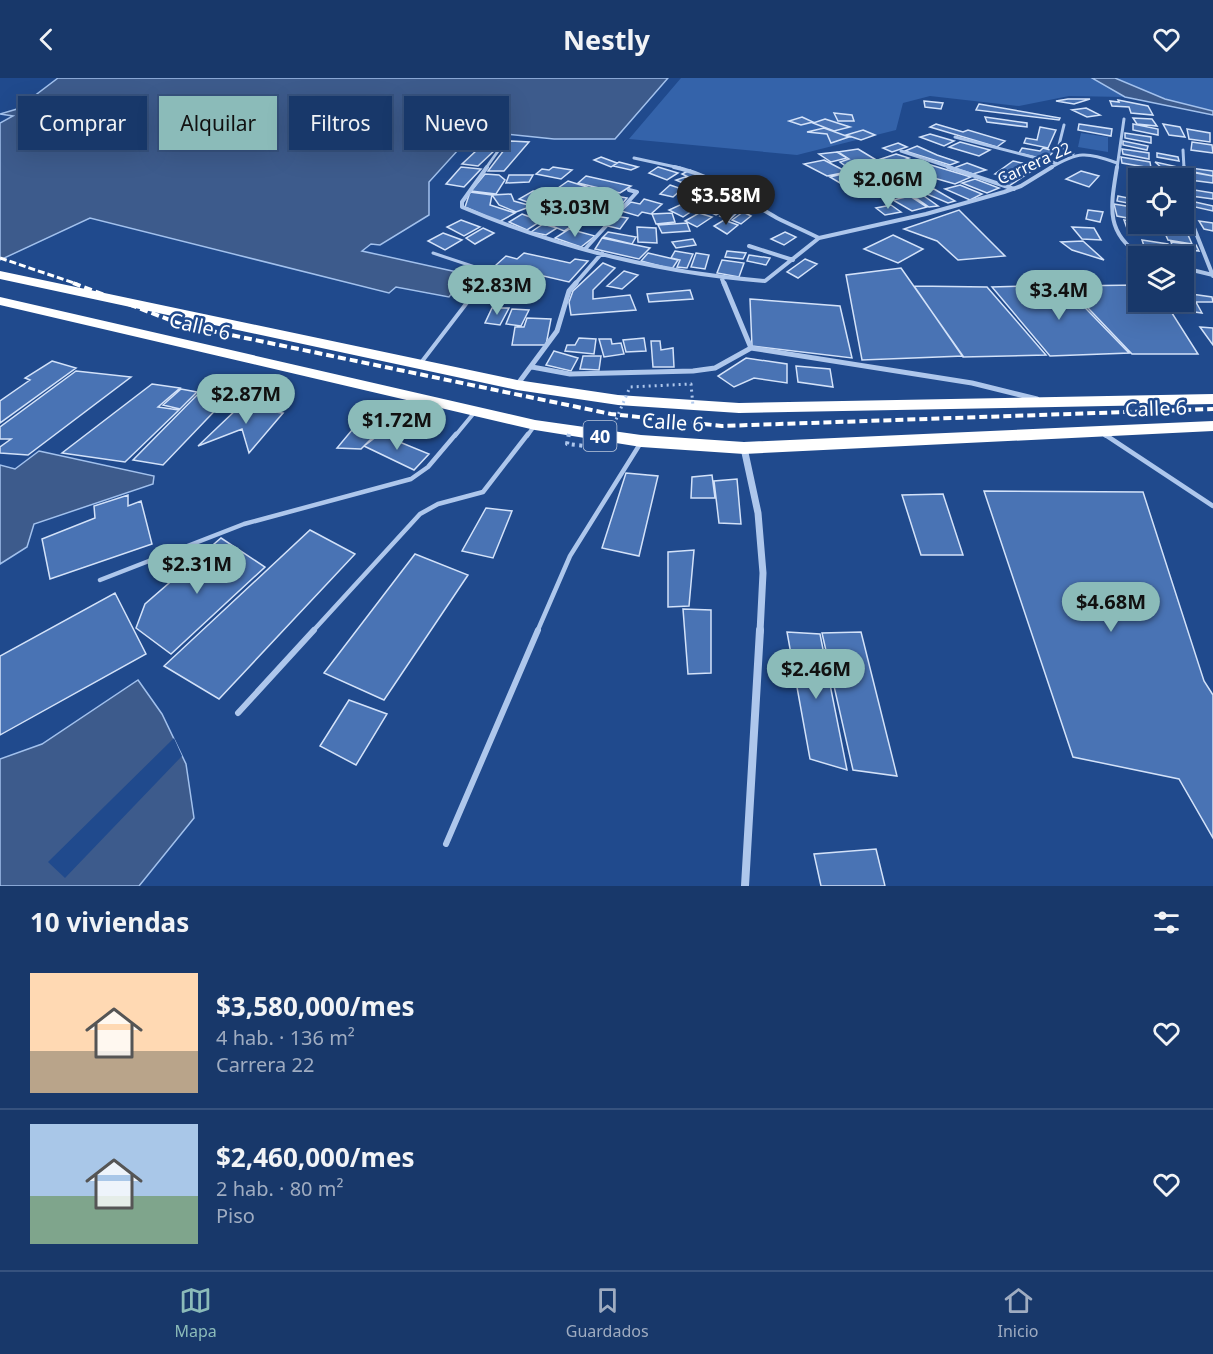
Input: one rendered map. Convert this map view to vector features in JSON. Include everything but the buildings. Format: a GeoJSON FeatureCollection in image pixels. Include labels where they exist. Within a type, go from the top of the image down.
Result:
{"type":"FeatureCollection","features":[{"type":"Feature","properties":{"kind":"highway","name":"Calle 6"},"geometry":{"type":"LineString","coordinates":[[5,276],[517,385],[618,400],[693,406],[761,408],[1213,399]]}},
{"type":"Feature","properties":{"kind":"highway","name":"Calle 6"},"geometry":{"type":"LineString","coordinates":[[0,301],[535,425],[641,441],[744,448],[892,443],[1213,426]]}},
{"type":"Feature","properties":{"kind":"street"},"geometry":{"type":"LineString","coordinates":[[1124,119],[1110,200],[1117,235],[1128,249]]}},
{"type":"Feature","properties":{"kind":"street"},"geometry":{"type":"LineString","coordinates":[[1064,125],[1059,145],[1073,154]]}},
{"type":"Feature","properties":{"kind":"street"},"geometry":{"type":"LineString","coordinates":[[955,136],[1056,163]]}},
{"type":"Feature","properties":{"kind":"street"},"geometry":{"type":"LineString","coordinates":[[499,150],[462,201],[462,207],[495,222],[585,249],[722,279],[751,348]]}},
{"type":"Feature","properties":{"kind":"street"},"geometry":{"type":"LineString","coordinates":[[1183,150],[1187,210],[1213,275]]}},
{"type":"Feature","properties":{"kind":"street"},"geometry":{"type":"LineString","coordinates":[[901,151],[1014,189]]}},
{"type":"Feature","properties":{"kind":"street","name":"Carrera 22"},"geometry":{"type":"LineString","coordinates":[[722,279],[765,281],[819,238],[926,214],[1014,189],[1073,154],[1097,156],[1117,163]]}},
{"type":"Feature","properties":{"kind":"street"},"geometry":{"type":"LineString","coordinates":[[634,158],[693,171],[740,194],[776,218],[819,238]]}},
{"type":"Feature","properties":{"kind":"street"},"geometry":{"type":"LineString","coordinates":[[585,249],[637,192],[629,190]]}},
{"type":"Feature","properties":{"kind":"street"},"geometry":{"type":"LineString","coordinates":[[749,246],[793,260]]}},
{"type":"Feature","properties":{"kind":"street"},"geometry":{"type":"LineString","coordinates":[[517,385],[557,331],[569,291],[602,253]]}},
{"type":"Feature","properties":{"kind":"street"},"geometry":{"type":"LineString","coordinates":[[1194,270],[1213,275]]}},
{"type":"Feature","properties":{"kind":"street"},"geometry":{"type":"LineString","coordinates":[[532,367],[570,374],[693,371],[715,368],[751,348],[961,381],[1046,401]]}},
{"type":"Feature","properties":{"kind":"street"},"geometry":{"type":"LineString","coordinates":[[744,448],[758,513],[763,573],[745,886]]}},
{"type":"Feature","properties":{"kind":"lane"},"geometry":{"type":"LineString","coordinates":[[420,364],[484,280],[485,274],[481,269],[433,253]]}},
{"type":"Feature","properties":{"kind":"lane"},"geometry":{"type":"LineString","coordinates":[[100,580],[244,524],[411,479],[428,467],[476,411]]}},
{"type":"Feature","properties":{"kind":"lane"},"geometry":{"type":"LineString","coordinates":[[238,713],[420,514],[438,504],[483,492],[535,425]]}},
{"type":"Feature","properties":{"kind":"lane"},"geometry":{"type":"LineString","coordinates":[[1100,431],[1213,506]]}},
{"type":"Feature","properties":{"kind":"lane"},"geometry":{"type":"LineString","coordinates":[[446,844],[570,556],[641,441]]}},
{"type":"Feature","properties":{"kind":"path"},"geometry":{"type":"LineString","coordinates":[[569,431],[567,444],[604,448],[630,387],[691,384],[693,406]]}},
{"type":"Feature","properties":{"kind":"shaded area"},"geometry":{"type":"Polygon","coordinates":[[[58,78],[668,78],[615,139],[554,139],[509,134],[509,96],[404,96],[404,150],[458,150],[429,182],[429,215],[380,245],[371,244],[362,251],[466,274],[449,297],[396,287],[389,293],[90,218],[0,260],[0,123],[13,116],[0,114],[18,108],[18,150],[147,150],[147,96],[34,96],[58,78]]]}},
{"type":"Feature","properties":{"kind":"shaded area"},"geometry":{"type":"Polygon","coordinates":[[[681,78],[1213,78],[1213,115],[1125,97],[1069,96],[1019,106],[930,96],[903,103],[896,130],[797,155],[629,139],[681,78]]]}},
{"type":"Feature","properties":{"kind":"shaded area"},"geometry":{"type":"Polygon","coordinates":[[[1092,78],[1115,78],[1165,99],[1213,111],[1213,115],[1125,97],[1092,78]]]}},
{"type":"Feature","properties":{"kind":"shaded area"},"geometry":{"type":"Polygon","coordinates":[[[1081,133],[1108,137],[1108,152],[1078,147],[1081,133]]]}},
{"type":"Feature","properties":{"kind":"shaded area"},"geometry":{"type":"Polygon","coordinates":[[[39,451],[154,476],[153,484],[34,524],[27,547],[0,564],[0,465],[15,469],[39,451]]]}},
{"type":"Feature","properties":{"kind":"shaded area"},"geometry":{"type":"Polygon","coordinates":[[[138,680],[162,714],[186,764],[194,818],[139,886],[0,886],[0,759],[42,744],[138,680]]]}},
{"type":"Feature","properties":{"kind":"pier"},"geometry":{"type":"Polygon","coordinates":[[[174,738],[182,756],[65,878],[48,862],[174,738]]]}},
{"type":"Feature","properties":{"kind":"railway"},"geometry":{"type":"LineString","coordinates":[[0,258],[77,284]]}},
{"type":"Feature","properties":{"kind":"railway"},"geometry":{"type":"LineString","coordinates":[[73,283],[183,325],[611,414],[722,426],[1213,409]]}}]}
